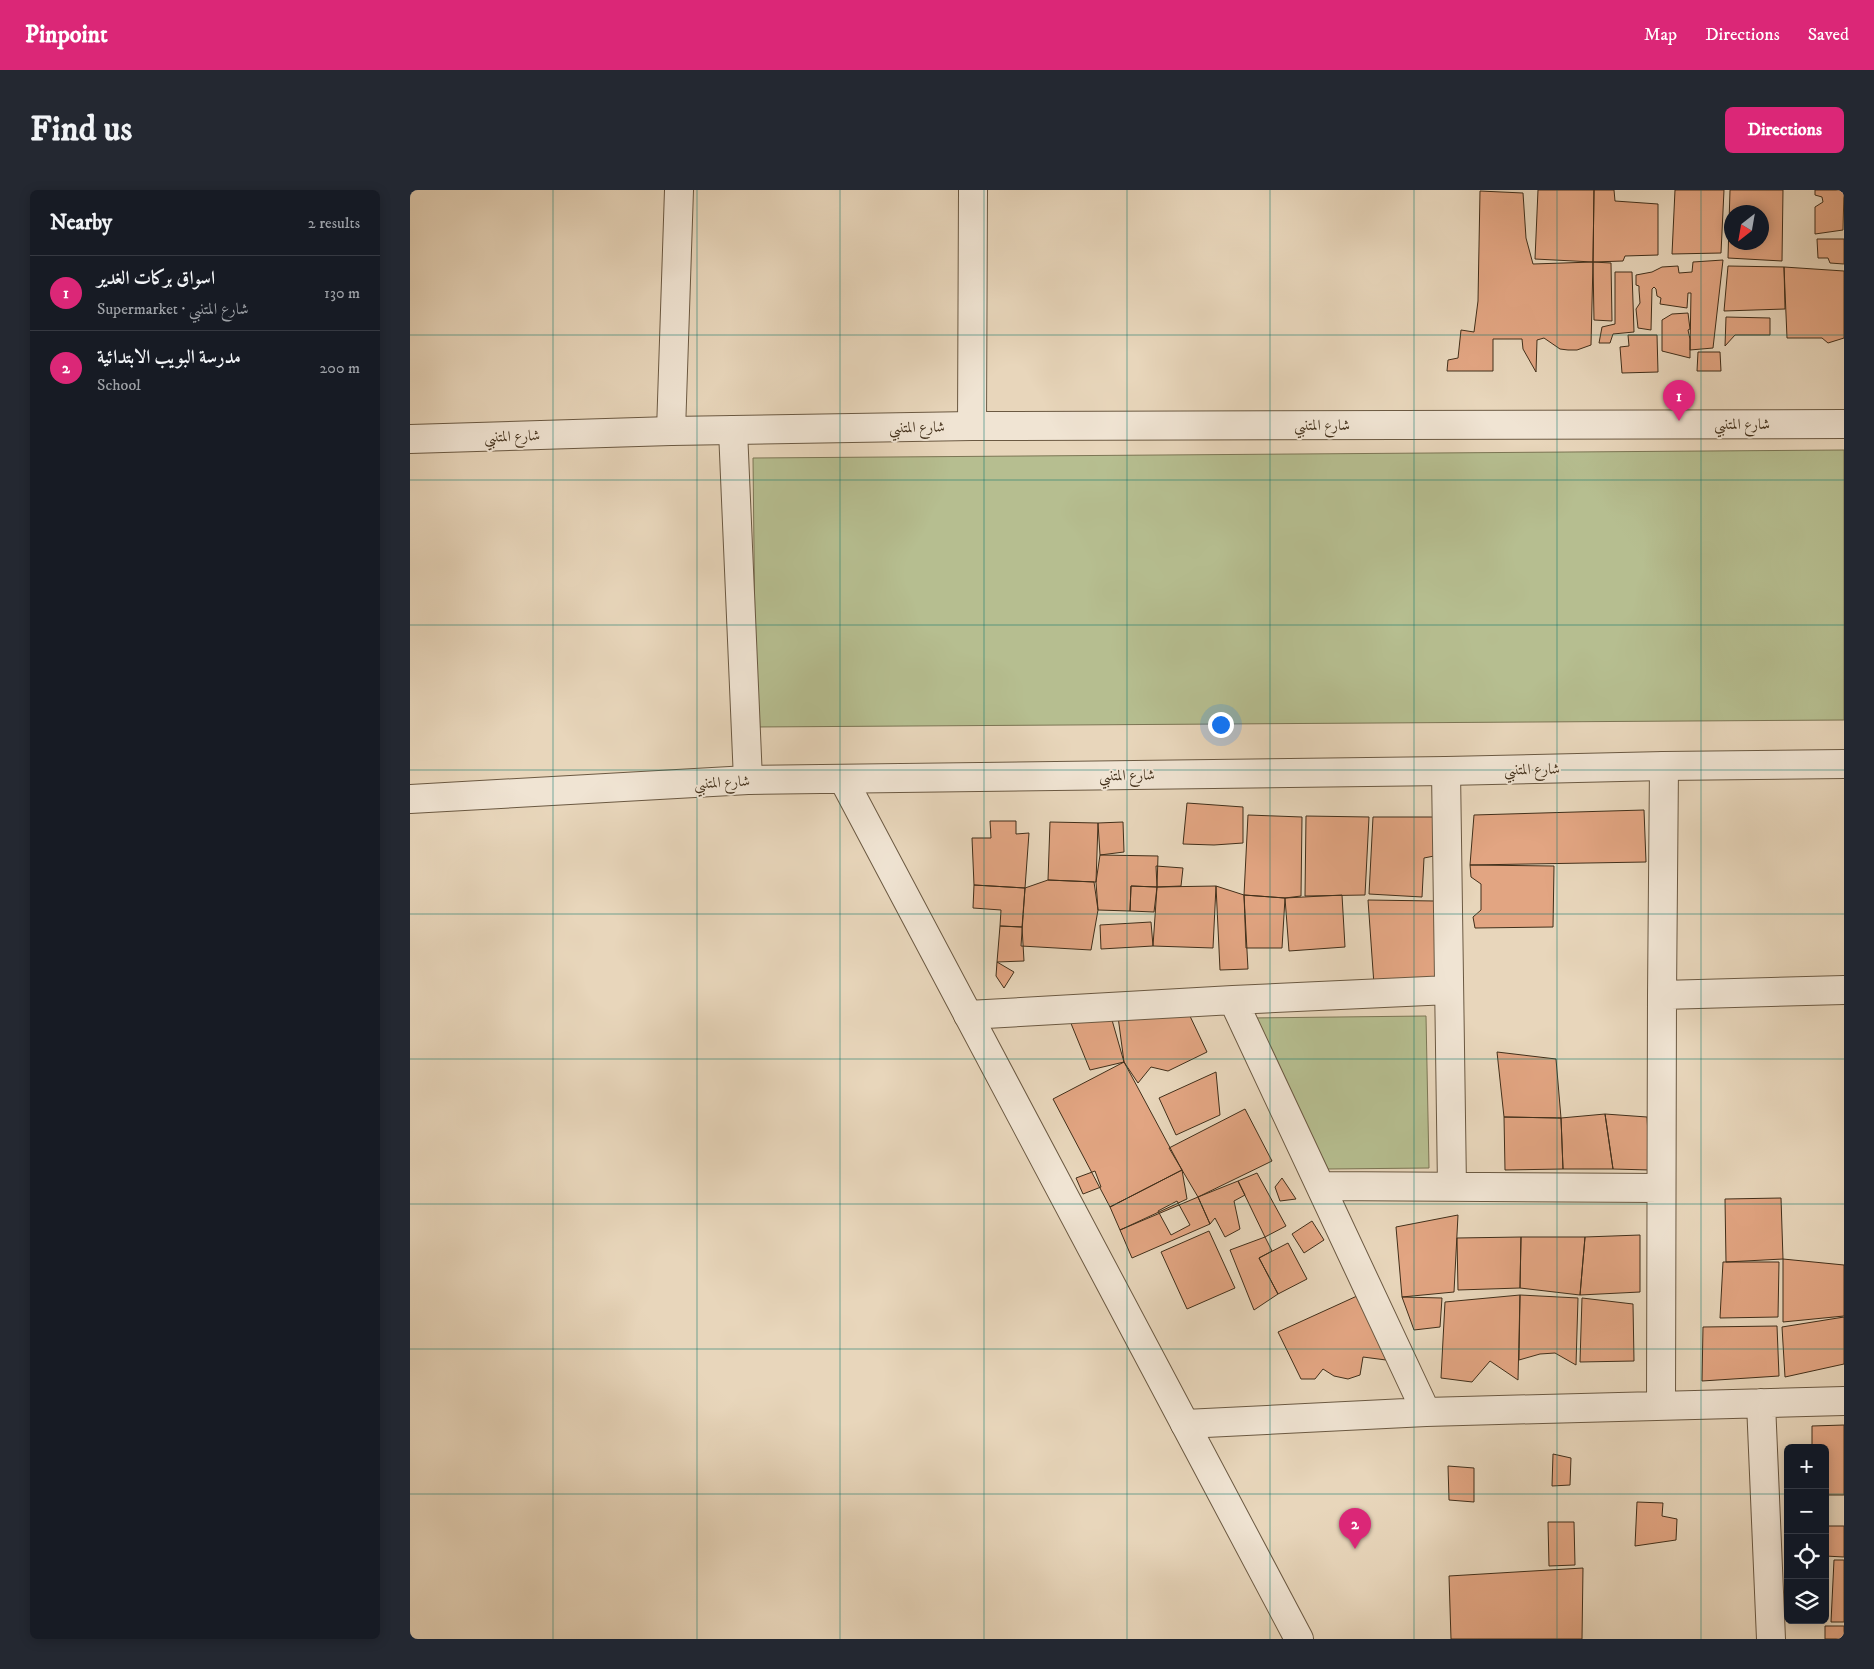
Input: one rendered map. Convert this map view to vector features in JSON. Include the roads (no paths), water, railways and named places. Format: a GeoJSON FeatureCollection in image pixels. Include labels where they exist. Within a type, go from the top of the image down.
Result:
{"type":"FeatureCollection","features":[{"type":"Feature","properties":{"kind":"street"},"geometry":{"type":"LineString","coordinates":[[671,431],[680,190]]}},
{"type":"Feature","properties":{"kind":"street"},"geometry":{"type":"LineString","coordinates":[[972,426],[973,190]]}},
{"type":"Feature","properties":{"kind":"street","name":"شارع المتنبي"},"geometry":{"type":"LineString","coordinates":[[410,438],[972,426],[1844,424]]}},
{"type":"Feature","properties":{"kind":"street"},"geometry":{"type":"LineString","coordinates":[[733,430],[748,780]]}},
{"type":"Feature","properties":{"kind":"street","name":"شارع المتنبي"},"geometry":{"type":"LineString","coordinates":[[410,799],[748,780],[1844,764]]}},
{"type":"Feature","properties":{"kind":"street"},"geometry":{"type":"LineString","coordinates":[[1661,1405],[1664,766]]}},
{"type":"Feature","properties":{"kind":"street"},"geometry":{"type":"LineString","coordinates":[[1446,771],[1452,1187]]}},
{"type":"Feature","properties":{"kind":"street"},"geometry":{"type":"LineString","coordinates":[[843,779],[1299,1639]]}},
{"type":"Feature","properties":{"kind":"street"},"geometry":{"type":"LineString","coordinates":[[968,1015],[1449,990]]}},
{"type":"Feature","properties":{"kind":"street"},"geometry":{"type":"LineString","coordinates":[[1662,995],[1844,990]]}},
{"type":"Feature","properties":{"kind":"street"},"geometry":{"type":"LineString","coordinates":[[1233,1000],[1426,1412]]}},
{"type":"Feature","properties":{"kind":"street"},"geometry":{"type":"LineString","coordinates":[[1321,1186],[1661,1188]]}},
{"type":"Feature","properties":{"kind":"street"},"geometry":{"type":"LineString","coordinates":[[1185,1424],[1426,1412],[1844,1401]]}},
{"type":"Feature","properties":{"kind":"street"},"geometry":{"type":"LineString","coordinates":[[1761,1403],[1772,1639]]}},
{"type":"Feature","properties":{"kind":"place","name":"اسواق بركات الغدير"},"geometry":{"type":"Point","coordinates":[1679,421]}},
{"type":"Feature","properties":{"kind":"place","name":"مدرسة البويب الابتدائية"},"geometry":{"type":"Point","coordinates":[1355,1549]}}]}
